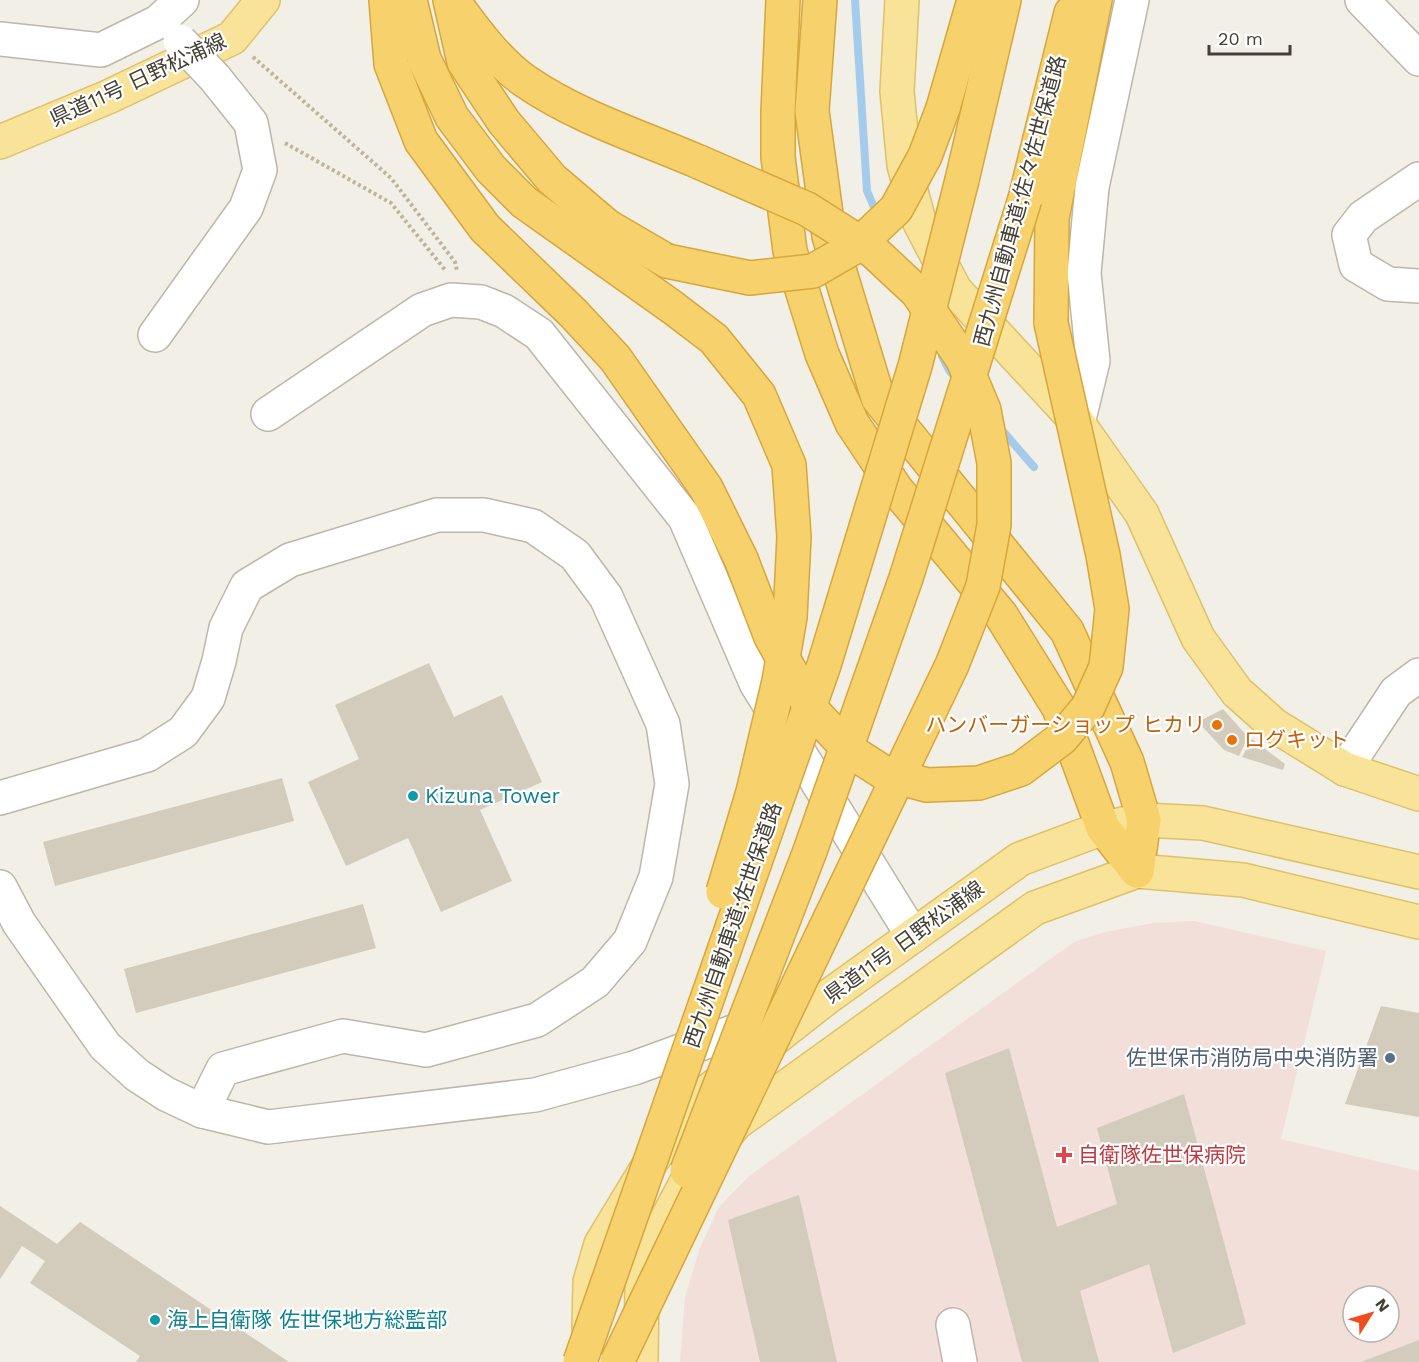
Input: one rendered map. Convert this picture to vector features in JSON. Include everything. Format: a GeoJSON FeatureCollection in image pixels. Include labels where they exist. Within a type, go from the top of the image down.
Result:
{"type":"FeatureCollection","features":[{"type":"Feature","properties":{"kind":"highway"},"geometry":{"type":"LineString","coordinates":[[386,0],[391,64],[421,141],[485,228],[573,313],[615,358],[706,488],[741,559],[771,637],[812,710],[850,751],[886,774],[927,785],[979,783],[1021,769],[1062,738],[1088,707],[1106,667],[1112,609],[1103,555],[1051,322],[1052,218],[1095,0]]}},
{"type":"Feature","properties":{"kind":"highway"},"geometry":{"type":"LineString","coordinates":[[410,0],[424,59],[452,117],[490,169],[524,202],[714,339],[759,395],[789,465],[794,537],[790,617],[779,681],[753,792],[663,1089],[612,1268]]}},
{"type":"Feature","properties":{"kind":"highway"},"geometry":{"type":"LineString","coordinates":[[451,0],[481,40],[523,80],[571,108],[807,209],[873,251],[917,292],[963,360],[984,410],[994,463],[994,525],[983,586],[952,665],[617,1362]]}},
{"type":"Feature","properties":{"kind":"highway"},"geometry":{"type":"LineString","coordinates":[[451,0],[464,62],[504,122],[552,179],[607,226],[667,261],[750,278],[813,271],[858,245],[896,209],[925,156],[943,108],[974,0]]}},
{"type":"Feature","properties":{"kind":"highway"},"geometry":{"type":"LineString","coordinates":[[783,0],[778,156],[790,251],[822,354],[852,423],[896,489],[1001,615],[1059,708],[1103,828],[1137,871]]}},
{"type":"Feature","properties":{"kind":"highway"},"geometry":{"type":"LineString","coordinates":[[820,0],[812,111],[829,236],[878,398],[1067,632],[1127,762],[1144,820],[1137,871]]}},
{"type":"Feature","properties":{"kind":"highway","name":"西九州自動車道;佐世保道路"},"geometry":{"type":"LineString","coordinates":[[580,1362],[824,665],[910,381],[962,180],[1004,0]]}},
{"type":"Feature","properties":{"kind":"highway","name":"西九州自動車道;佐々佐世保道路"},"geometry":{"type":"LineString","coordinates":[[963,400],[1025,200],[1074,0]]}},
{"type":"Feature","properties":{"kind":"highway","name":"西九州自動車道;佐世保道路"},"geometry":{"type":"LineString","coordinates":[[610,1362],[700,1139],[810,851],[906,578],[963,400]]}},
{"type":"Feature","properties":{"kind":"main road","name":"県道11号 日野松浦線"},"geometry":{"type":"LineString","coordinates":[[0,142],[108,97],[232,38],[263,0]]}},
{"type":"Feature","properties":{"kind":"main road"},"geometry":{"type":"LineString","coordinates":[[902,0],[897,91],[904,165],[919,221],[955,290],[1078,423],[1142,514],[1198,638],[1237,692],[1274,725],[1345,769],[1419,794]]}},
{"type":"Feature","properties":{"kind":"main road","name":"県道11号 日野松浦線"},"geometry":{"type":"LineString","coordinates":[[588,1362],[590,1282],[601,1244],[652,1160],[708,1091],[829,996],[1020,859],[1103,828],[1144,820],[1203,823],[1419,872]]}},
{"type":"Feature","properties":{"kind":"main road"},"geometry":{"type":"LineString","coordinates":[[641,1362],[642,1285],[651,1249],[686,1183],[736,1124],[1035,908],[1137,871],[1243,880],[1419,922]]}},
{"type":"Feature","properties":{"kind":"street"},"geometry":{"type":"LineString","coordinates":[[169,32],[182,0]]}},
{"type":"Feature","properties":{"kind":"street"},"geometry":{"type":"LineString","coordinates":[[1078,423],[1094,361],[1084,273],[1092,187],[1132,0]]}},
{"type":"Feature","properties":{"kind":"street"},"geometry":{"type":"LineString","coordinates":[[1362,0],[1419,59]]}},
{"type":"Feature","properties":{"kind":"street"},"geometry":{"type":"LineString","coordinates":[[0,39],[101,50],[169,32]]}},
{"type":"Feature","properties":{"kind":"street"},"geometry":{"type":"LineString","coordinates":[[155,335],[246,208],[260,170],[251,123],[215,78],[169,32]]}},
{"type":"Feature","properties":{"kind":"street"},"geometry":{"type":"LineString","coordinates":[[1419,179],[1363,217],[1349,236],[1356,265],[1388,284],[1419,286]]}},
{"type":"Feature","properties":{"kind":"street"},"geometry":{"type":"LineString","coordinates":[[268,414],[422,310],[451,300],[481,302],[496,308],[539,334],[685,518],[756,683],[913,936]]}},
{"type":"Feature","properties":{"kind":"street"},"geometry":{"type":"LineString","coordinates":[[0,798],[147,755],[183,732],[208,698],[226,628],[247,586],[290,560],[437,515],[484,515],[533,526],[575,555],[606,597],[663,724],[672,784],[656,877],[630,941],[595,982],[537,1020],[426,1050],[343,1036],[223,1069],[202,1111]]}},
{"type":"Feature","properties":{"kind":"street"},"geometry":{"type":"LineString","coordinates":[[1345,769],[1396,692],[1419,675]]}},
{"type":"Feature","properties":{"kind":"street"},"geometry":{"type":"LineString","coordinates":[[0,887],[19,923],[105,1046],[137,1075],[166,1094],[202,1111],[268,1127],[535,1095],[634,1068],[829,996]]}},
{"type":"Feature","properties":{"kind":"street"},"geometry":{"type":"LineString","coordinates":[[952,1325],[960,1362]]}},
{"type":"Feature","properties":{"kind":"path"},"geometry":{"type":"LineString","coordinates":[[232,38],[391,178],[455,262],[459,279],[444,270],[391,203],[251,123]]}},
{"type":"Feature","properties":{"kind":"shaded area","name":"自衛隊佐世保病院"},"geometry":{"type":"Polygon","coordinates":[[[1194,921],[1326,951],[1281,1139],[1419,1171],[1419,1362],[680,1362],[685,1297],[700,1248],[719,1207],[749,1176],[1074,942],[1105,932],[1153,923],[1194,921]]]}},
{"type":"Feature","properties":{"kind":"building","name":"Kizuna Tower"},"geometry":{"type":"Polygon","coordinates":[[[429,663],[454,717],[502,695],[542,782],[480,810],[512,881],[441,912],[408,838],[346,866],[308,782],[359,759],[335,705],[429,663]]]}},
{"type":"Feature","properties":{"kind":"building"},"geometry":{"type":"Polygon","coordinates":[[[1223,709],[1248,737],[1239,756],[1224,750],[1198,722],[1223,709]]]}},
{"type":"Feature","properties":{"kind":"building"},"geometry":{"type":"Polygon","coordinates":[[[1252,739],[1285,764],[1283,770],[1242,757],[1252,739]]]}},
{"type":"Feature","properties":{"kind":"building"},"geometry":{"type":"Polygon","coordinates":[[[282,778],[294,821],[55,886],[43,842],[282,778]]]}},
{"type":"Feature","properties":{"kind":"building"},"geometry":{"type":"Polygon","coordinates":[[[363,904],[376,948],[136,1013],[124,969],[363,904]]]}},
{"type":"Feature","properties":{"kind":"building","name":"佐世保市消防局中央消防署"},"geometry":{"type":"Polygon","coordinates":[[[1381,1006],[1419,1013],[1419,1117],[1345,1104],[1381,1006]]]}},
{"type":"Feature","properties":{"kind":"building"},"geometry":{"type":"Polygon","coordinates":[[[1009,1048],[1057,1227],[1117,1204],[1097,1128],[1184,1094],[1246,1324],[1173,1353],[1149,1264],[1080,1291],[1099,1362],[1022,1362],[945,1073],[1009,1048]]]}},
{"type":"Feature","properties":{"kind":"building"},"geometry":{"type":"Polygon","coordinates":[[[799,1195],[837,1362],[760,1362],[728,1220],[799,1195]]]}},
{"type":"Feature","properties":{"kind":"building","name":"海上自衛隊 佐世保地方総監部"},"geometry":{"type":"Polygon","coordinates":[[[0,1206],[57,1244],[80,1222],[289,1362],[136,1362],[140,1356],[30,1283],[45,1261],[22,1246],[0,1279],[0,1206]]]}},
{"type":"Feature","properties":{"kind":"building"},"geometry":{"type":"Polygon","coordinates":[[[1419,1340],[1419,1362],[1361,1362],[1419,1340]]]}},
{"type":"Feature","properties":{"kind":"waterway"},"geometry":{"type":"LineString","coordinates":[[855,0],[867,191],[878,216]]}},
{"type":"Feature","properties":{"kind":"waterway"},"geometry":{"type":"LineString","coordinates":[[942,356],[957,380]]}},
{"type":"Feature","properties":{"kind":"waterway"},"geometry":{"type":"LineString","coordinates":[[1000,428],[1034,467]]}},
{"type":"Feature","properties":{"kind":"place","name":"ハンバーガーショップ ヒカリ"},"geometry":{"type":"Point","coordinates":[1217,725]}},
{"type":"Feature","properties":{"kind":"place","name":"ログキット"},"geometry":{"type":"Point","coordinates":[1232,740]}},
{"type":"Feature","properties":{"kind":"place","name":"Kizuna Tower"},"geometry":{"type":"Point","coordinates":[413,796]}},
{"type":"Feature","properties":{"kind":"place","name":"佐世保市消防局中央消防署"},"geometry":{"type":"Point","coordinates":[1390,1058]}},
{"type":"Feature","properties":{"kind":"place","name":"自衛隊佐世保病院"},"geometry":{"type":"Point","coordinates":[1064,1155]}},
{"type":"Feature","properties":{"kind":"place","name":"海上自衛隊 佐世保地方総監部"},"geometry":{"type":"Point","coordinates":[155,1320]}}]}
